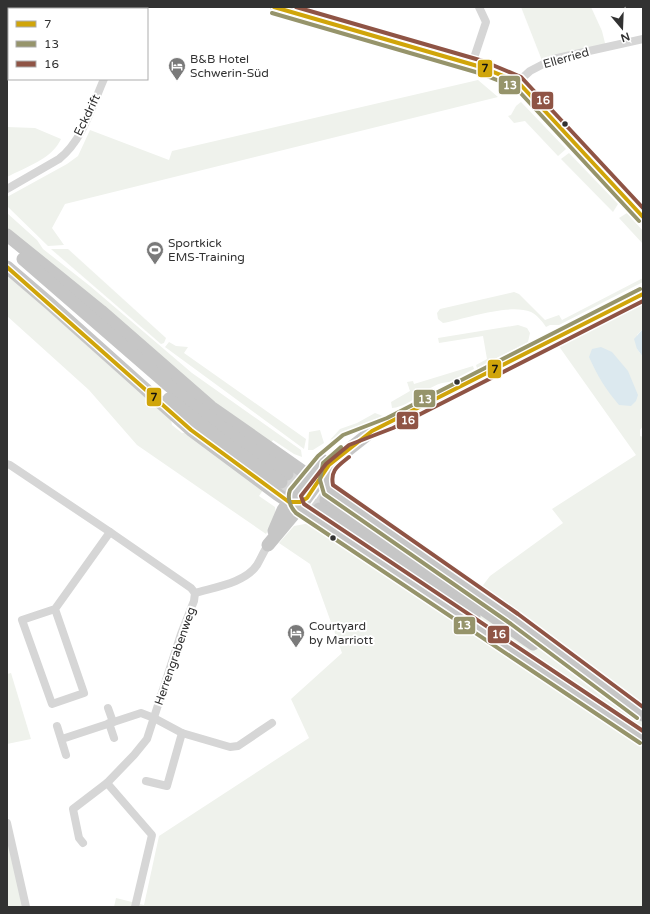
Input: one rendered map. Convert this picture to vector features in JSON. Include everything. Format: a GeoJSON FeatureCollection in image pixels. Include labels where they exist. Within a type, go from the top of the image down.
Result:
{"type":"FeatureCollection","features":[{"type":"Feature","properties":{"kind":"highway"},"geometry":{"type":"LineString","coordinates":[[7,235],[101,311],[211,407],[302,494]]}},
{"type":"Feature","properties":{"kind":"highway"},"geometry":{"type":"LineString","coordinates":[[7,246],[181,396],[241,442],[302,494],[643,737]]}},
{"type":"Feature","properties":{"kind":"highway"},"geometry":{"type":"LineString","coordinates":[[7,259],[83,323],[175,404],[233,449],[643,720]]}},
{"type":"Feature","properties":{"kind":"highway"},"geometry":{"type":"LineString","coordinates":[[7,267],[191,430],[514,619],[643,715]]}},
{"type":"Feature","properties":{"kind":"highway"},"geometry":{"type":"LineString","coordinates":[[268,545],[325,462],[372,431]]}},
{"type":"Feature","properties":{"kind":"highway"},"geometry":{"type":"LineString","coordinates":[[302,494],[326,480],[325,462]]}},
{"type":"Feature","properties":{"kind":"street"},"geometry":{"type":"LineString","coordinates":[[274,7],[472,64],[518,82],[643,217]]}},
{"type":"Feature","properties":{"kind":"street"},"geometry":{"type":"LineString","coordinates":[[472,64],[486,22],[480,7]]}},
{"type":"Feature","properties":{"kind":"street","name":"Ellerried"},"geometry":{"type":"LineString","coordinates":[[518,82],[533,69],[553,59],[643,39]]}},
{"type":"Feature","properties":{"kind":"street","name":"Eckdrift"},"geometry":{"type":"LineString","coordinates":[[7,189],[59,159],[66,153],[80,134],[104,80]]}},
{"type":"Feature","properties":{"kind":"street"},"geometry":{"type":"LineString","coordinates":[[372,431],[643,294]]}},
{"type":"Feature","properties":{"kind":"street"},"geometry":{"type":"LineString","coordinates":[[7,464],[110,532],[191,588],[195,593],[238,580],[248,574],[257,565],[268,545]]}},
{"type":"Feature","properties":{"kind":"street"},"geometry":{"type":"LineString","coordinates":[[55,609],[84,693],[52,704],[22,620],[55,609],[110,532]]}},
{"type":"Feature","properties":{"kind":"street","name":"Herrengrabenweg"},"geometry":{"type":"LineString","coordinates":[[82,843],[79,838],[73,809],[107,783],[147,739],[181,634],[194,601],[195,593]]}},
{"type":"Feature","properties":{"kind":"street"},"geometry":{"type":"LineString","coordinates":[[108,708],[114,738]]}},
{"type":"Feature","properties":{"kind":"street","name":"Herrengrabenweg"},"geometry":{"type":"LineString","coordinates":[[62,740],[141,713],[154,718],[182,733],[230,747],[238,746],[272,723]]}},
{"type":"Feature","properties":{"kind":"street"},"geometry":{"type":"LineString","coordinates":[[57,726],[66,755]]}},
{"type":"Feature","properties":{"kind":"street"},"geometry":{"type":"LineString","coordinates":[[146,781],[167,786],[182,733]]}},
{"type":"Feature","properties":{"kind":"street"},"geometry":{"type":"LineString","coordinates":[[107,783],[152,835],[135,907]]}},
{"type":"Feature","properties":{"kind":"street"},"geometry":{"type":"LineString","coordinates":[[7,823],[26,907]]}},
{"type":"Feature","properties":{"kind":"shaded area"},"geometry":{"type":"Polygon","coordinates":[[[521,7],[591,7],[602,31],[606,47],[543,63],[521,7]]]}},
{"type":"Feature","properties":{"kind":"shaded area"},"geometry":{"type":"Polygon","coordinates":[[[478,80],[498,97],[65,204],[52,228],[64,245],[48,246],[7,206],[7,197],[67,164],[78,156],[90,130],[169,160],[172,151],[478,80]]]}},
{"type":"Feature","properties":{"kind":"shaded area"},"geometry":{"type":"Polygon","coordinates":[[[521,102],[566,149],[558,156],[525,121],[514,123],[508,116],[511,115],[516,106],[521,102]]]}},
{"type":"Feature","properties":{"kind":"shaded area"},"geometry":{"type":"Polygon","coordinates":[[[7,127],[35,128],[61,139],[51,152],[38,162],[7,177],[7,127]]]}},
{"type":"Feature","properties":{"kind":"shaded area"},"geometry":{"type":"Polygon","coordinates":[[[569,153],[618,204],[613,212],[561,159],[569,153]]]}},
{"type":"Feature","properties":{"kind":"shaded area"},"geometry":{"type":"Polygon","coordinates":[[[7,213],[37,240],[43,249],[90,286],[192,373],[301,450],[302,457],[294,454],[273,440],[271,443],[254,434],[7,234],[7,213]]]}},
{"type":"Feature","properties":{"kind":"shaded area"},"geometry":{"type":"Polygon","coordinates":[[[627,213],[643,231],[643,244],[619,218],[627,213]]]}},
{"type":"Feature","properties":{"kind":"shaded area"},"geometry":{"type":"Polygon","coordinates":[[[51,249],[68,249],[166,338],[164,343],[161,344],[51,249]]]}},
{"type":"Feature","properties":{"kind":"shaded area"},"geometry":{"type":"Polygon","coordinates":[[[7,274],[171,420],[172,425],[182,433],[186,433],[263,490],[259,496],[275,507],[276,515],[266,534],[137,445],[89,390],[7,316],[7,274]]]}},
{"type":"Feature","properties":{"kind":"shaded area"},"geometry":{"type":"Polygon","coordinates":[[[643,278],[643,282],[559,325],[550,325],[546,327],[541,320],[531,312],[511,309],[499,310],[443,323],[438,319],[437,313],[440,309],[514,292],[519,294],[545,320],[559,315],[562,320],[643,278]]]}},
{"type":"Feature","properties":{"kind":"shaded area"},"geometry":{"type":"Polygon","coordinates":[[[643,301],[643,329],[637,335],[637,349],[643,357],[643,426],[640,430],[640,436],[643,437],[643,907],[114,907],[116,898],[144,905],[159,836],[309,738],[291,699],[342,653],[310,564],[279,543],[294,526],[310,523],[456,621],[490,576],[563,523],[552,509],[636,455],[558,345],[643,301]]]}},
{"type":"Feature","properties":{"kind":"shaded area"},"geometry":{"type":"Polygon","coordinates":[[[518,325],[527,328],[530,333],[528,342],[477,368],[476,365],[487,359],[483,336],[439,343],[438,338],[518,325]]]}},
{"type":"Feature","properties":{"kind":"shaded area"},"geometry":{"type":"Polygon","coordinates":[[[643,329],[643,357],[637,349],[634,339],[643,329]]]}},
{"type":"Feature","properties":{"kind":"shaded area"},"geometry":{"type":"Polygon","coordinates":[[[169,342],[176,346],[188,347],[184,353],[306,439],[304,449],[165,347],[169,342]]]}},
{"type":"Feature","properties":{"kind":"shaded area"},"geometry":{"type":"Polygon","coordinates":[[[601,347],[612,352],[628,371],[638,395],[636,401],[631,406],[619,405],[595,370],[589,357],[592,349],[601,347]]]}},
{"type":"Feature","properties":{"kind":"shaded area"},"geometry":{"type":"Polygon","coordinates":[[[473,366],[474,369],[449,382],[434,386],[407,403],[392,408],[391,402],[410,391],[407,382],[413,381],[414,384],[473,366]]]}},
{"type":"Feature","properties":{"kind":"shaded area"},"geometry":{"type":"Polygon","coordinates":[[[375,413],[383,416],[330,440],[340,429],[357,423],[375,413]]]}},
{"type":"Feature","properties":{"kind":"shaded area"},"geometry":{"type":"Polygon","coordinates":[[[320,430],[324,443],[313,450],[308,450],[309,432],[320,430]]]}},
{"type":"Feature","properties":{"kind":"shaded area"},"geometry":{"type":"Polygon","coordinates":[[[11,673],[31,739],[7,744],[7,674],[11,673]]]}},
{"type":"Feature","properties":{"kind":"shaded area"},"geometry":{"type":"Polygon","coordinates":[[[7,826],[26,907],[7,907],[7,826]]]}},
{"type":"Feature","properties":{"kind":"tunnel"},"geometry":{"type":"LineString","coordinates":[[287,474],[326,500]]}},
{"type":"Feature","properties":{"kind":"tunnel"},"geometry":{"type":"LineString","coordinates":[[281,482],[319,509]]}},
{"type":"Feature","properties":{"kind":"transit line","name":"7"},"geometry":{"type":"LineString","coordinates":[[274,7],[481,67],[518,82],[643,217]]}},
{"type":"Feature","properties":{"kind":"transit line","name":"16"},"geometry":{"type":"LineString","coordinates":[[296,7],[483,61],[521,77],[643,208]]}},
{"type":"Feature","properties":{"kind":"transit line","name":"13"},"geometry":{"type":"LineString","coordinates":[[272,13],[479,73],[515,87],[639,221]]}},
{"type":"Feature","properties":{"kind":"transit line","name":"7"},"geometry":{"type":"LineString","coordinates":[[7,267],[191,430],[289,502],[300,502],[307,498],[329,465],[372,431],[643,294]]}},
{"type":"Feature","properties":{"kind":"transit line","name":"13"},"geometry":{"type":"LineString","coordinates":[[640,289],[387,418],[343,435],[318,456],[290,490],[289,499],[292,508],[296,513],[640,743]]}},
{"type":"Feature","properties":{"kind":"transit line","name":"16"},"geometry":{"type":"LineString","coordinates":[[643,301],[393,428],[349,445],[326,464],[301,496],[304,504],[643,731]]}},
{"type":"Feature","properties":{"kind":"transit line","name":"13"},"geometry":{"type":"LineString","coordinates":[[341,447],[323,463],[320,480],[324,494],[511,624],[637,718]]}},
{"type":"Feature","properties":{"kind":"transit line","name":"16"},"geometry":{"type":"LineString","coordinates":[[349,457],[338,466],[334,472],[332,480],[333,485],[518,614],[643,707]]}},
{"type":"Feature","properties":{"kind":"place","name":"B&B Hotel Schwerin-Süd"},"geometry":{"type":"Point","coordinates":[177,81]}},
{"type":"Feature","properties":{"kind":"place","name":"Sportkick EMS-Training"},"geometry":{"type":"Point","coordinates":[155,265]}},
{"type":"Feature","properties":{"kind":"place","name":"Courtyard by Marriott"},"geometry":{"type":"Point","coordinates":[296,648]}}]}
